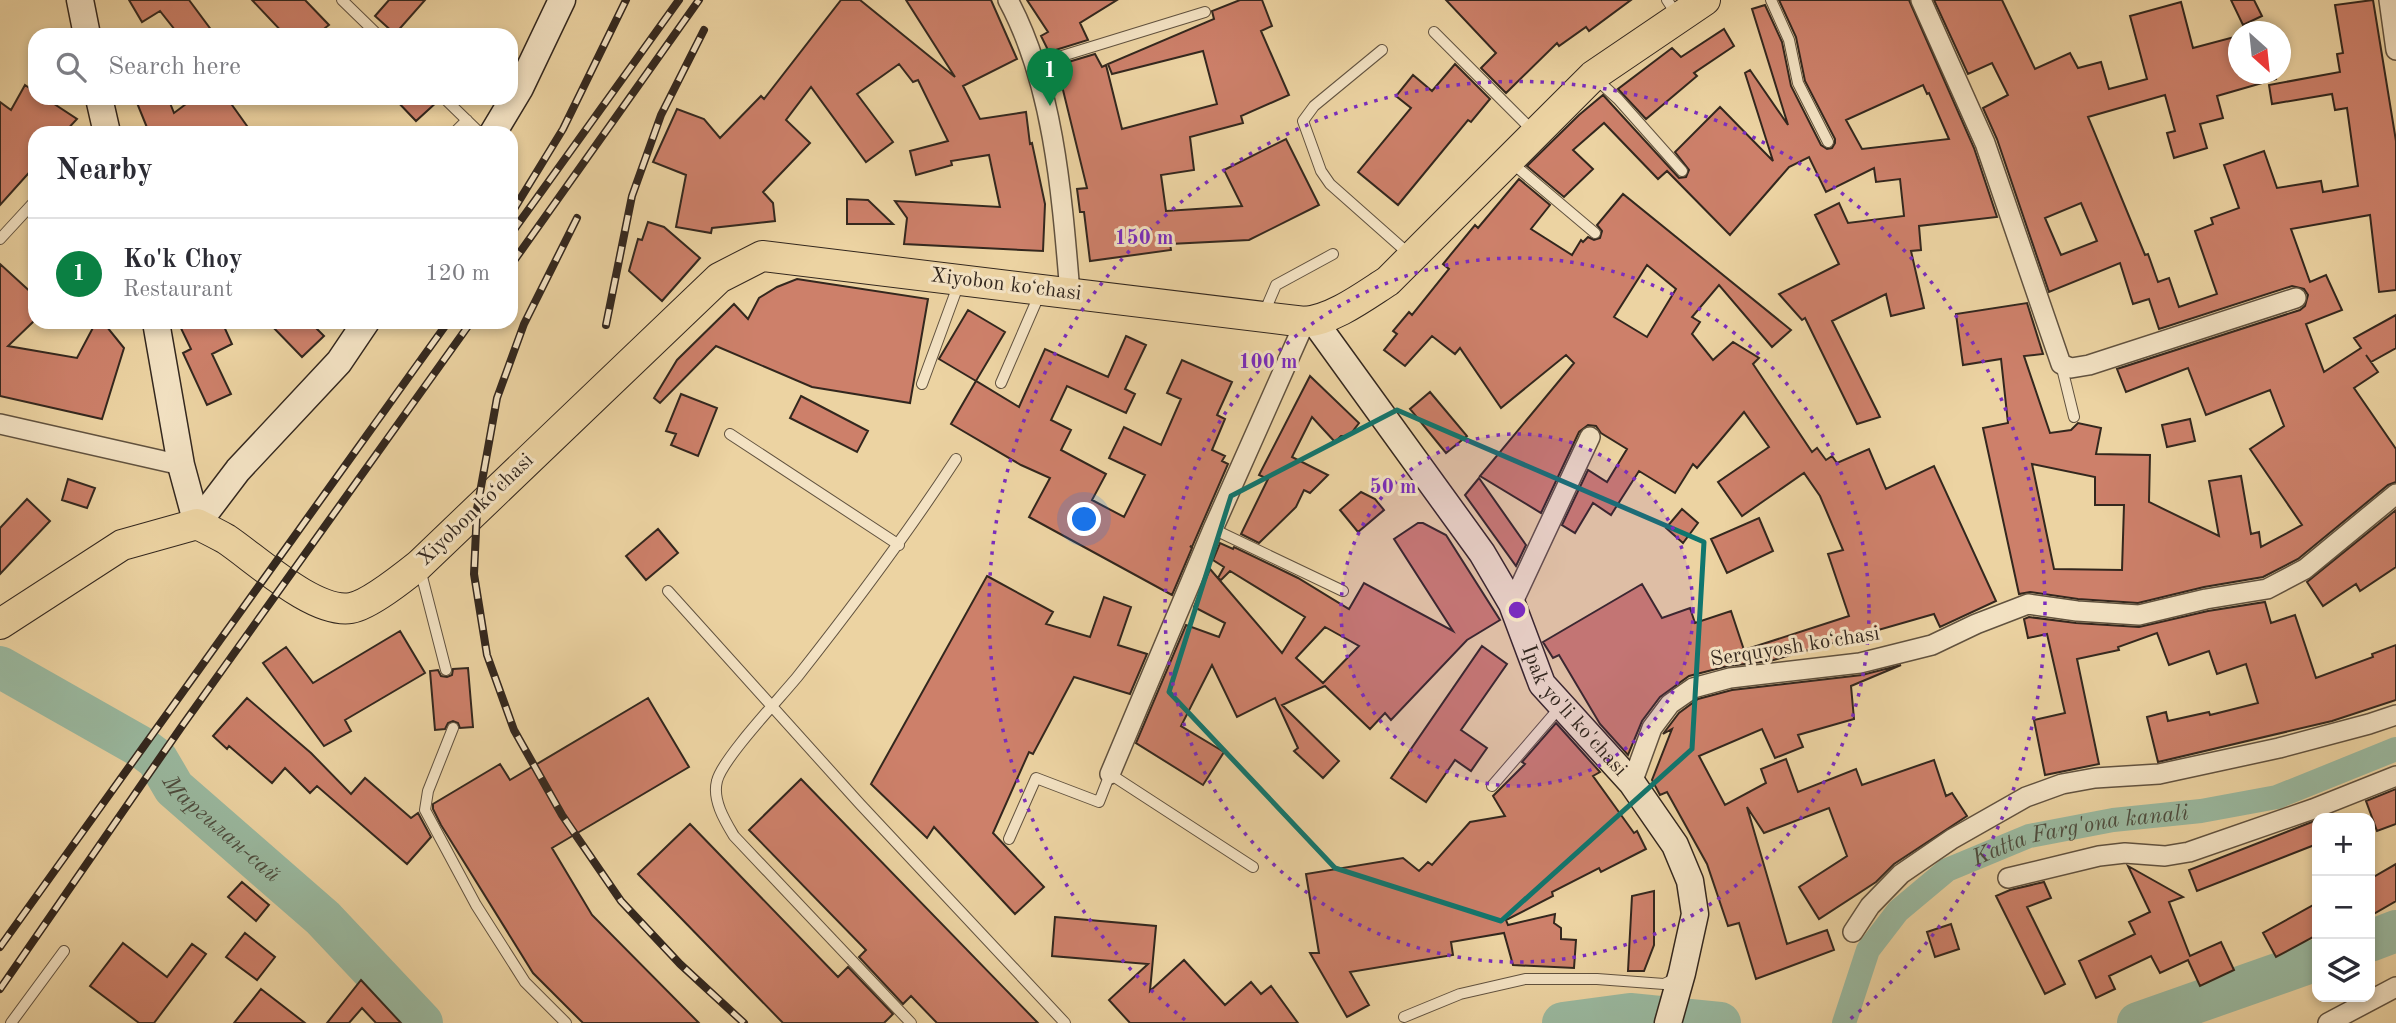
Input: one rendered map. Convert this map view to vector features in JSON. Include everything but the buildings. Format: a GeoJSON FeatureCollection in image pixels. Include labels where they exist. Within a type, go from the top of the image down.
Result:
{"type":"FeatureCollection","features":[{"type":"Feature","properties":{"kind":"main road"},"geometry":{"type":"LineString","coordinates":[[1309,322],[1353,303],[1388,281],[1593,76],[1673,9],[1706,0]]}},
{"type":"Feature","properties":{"kind":"main road","name":"Xiyobon koʻchasi"},"geometry":{"type":"LineString","coordinates":[[197,524],[226,539],[286,583],[321,604],[351,608],[391,587],[419,565],[719,278],[762,256],[1309,322]]}},
{"type":"Feature","properties":{"kind":"main road"},"geometry":{"type":"LineString","coordinates":[[6,621],[122,545],[197,524]]}},
{"type":"Feature","properties":{"kind":"street"},"geometry":{"type":"LineString","coordinates":[[80,0],[86,28]]}},
{"type":"Feature","properties":{"kind":"street"},"geometry":{"type":"LineString","coordinates":[[518,91],[562,0]]}},
{"type":"Feature","properties":{"kind":"street"},"geometry":{"type":"LineString","coordinates":[[1008,0],[1024,30],[1036,64],[1060,183],[1056,291]]}},
{"type":"Feature","properties":{"kind":"street"},"geometry":{"type":"LineString","coordinates":[[1922,0],[1985,142],[2061,363],[2071,368],[2089,365],[2296,298]]}},
{"type":"Feature","properties":{"kind":"street"},"geometry":{"type":"LineString","coordinates":[[2389,0],[2396,50]]}},
{"type":"Feature","properties":{"kind":"street"},"geometry":{"type":"LineString","coordinates":[[100,105],[102,126]]}},
{"type":"Feature","properties":{"kind":"street"},"geometry":{"type":"LineString","coordinates":[[497,126],[510,105]]}},
{"type":"Feature","properties":{"kind":"street"},"geometry":{"type":"LineString","coordinates":[[1110,774],[1213,529],[1309,322]]}},
{"type":"Feature","properties":{"kind":"street","name":"Ipak yo'li ko'chasi"},"geometry":{"type":"LineString","coordinates":[[1309,322],[1482,553],[1512,604],[1542,684],[1632,783],[1675,845],[1690,881],[1695,914],[1668,1023]]}},
{"type":"Feature","properties":{"kind":"street"},"geometry":{"type":"LineString","coordinates":[[157,329],[181,465],[197,524]]}},
{"type":"Feature","properties":{"kind":"street"},"geometry":{"type":"LineString","coordinates":[[197,524],[238,470],[339,362],[361,329]]}},
{"type":"Feature","properties":{"kind":"street"},"geometry":{"type":"LineString","coordinates":[[0,424],[181,465]]}},
{"type":"Feature","properties":{"kind":"street"},"geometry":{"type":"LineString","coordinates":[[1512,604],[1590,437]]}},
{"type":"Feature","properties":{"kind":"street","name":"Serquyosh koʻchasi"},"geometry":{"type":"LineString","coordinates":[[1632,783],[1652,728],[1670,704],[1693,688],[1730,678],[1860,663],[1932,645],[2028,604],[2077,611],[2139,615],[2206,599],[2267,589],[2305,569],[2396,494]]}},
{"type":"Feature","properties":{"kind":"street"},"geometry":{"type":"LineString","coordinates":[[1853,932],[1870,906],[1901,874],[1952,839],[2026,797],[2062,784],[2095,778],[2159,774],[2266,751],[2396,715]]}},
{"type":"Feature","properties":{"kind":"street"},"geometry":{"type":"LineString","coordinates":[[2008,878],[2099,856],[2125,853],[2165,856],[2189,852],[2313,809],[2396,776]]}},
{"type":"Feature","properties":{"kind":"street"},"geometry":{"type":"LineString","coordinates":[[2328,1023],[2396,987]]}},
{"type":"Feature","properties":{"kind":"lane"},"geometry":{"type":"LineString","coordinates":[[342,0],[371,28]]}},
{"type":"Feature","properties":{"kind":"lane"},"geometry":{"type":"LineString","coordinates":[[1772,0],[1788,40],[1798,83],[1828,142]]}},
{"type":"Feature","properties":{"kind":"lane"},"geometry":{"type":"LineString","coordinates":[[1036,64],[1205,12]]}},
{"type":"Feature","properties":{"kind":"lane"},"geometry":{"type":"LineString","coordinates":[[1434,32],[1535,134]]}},
{"type":"Feature","properties":{"kind":"lane"},"geometry":{"type":"LineString","coordinates":[[1381,50],[1314,106],[1303,121],[1321,171],[1330,184],[1413,256]]}},
{"type":"Feature","properties":{"kind":"lane"},"geometry":{"type":"LineString","coordinates":[[1593,76],[1618,99],[1682,171]]}},
{"type":"Feature","properties":{"kind":"lane"},"geometry":{"type":"LineString","coordinates":[[451,105],[473,126]]}},
{"type":"Feature","properties":{"kind":"lane"},"geometry":{"type":"LineString","coordinates":[[461,126],[467,120]]}},
{"type":"Feature","properties":{"kind":"lane"},"geometry":{"type":"LineString","coordinates":[[1509,160],[1595,233]]}},
{"type":"Feature","properties":{"kind":"lane"},"geometry":{"type":"LineString","coordinates":[[0,239],[28,209]]}},
{"type":"Feature","properties":{"kind":"lane"},"geometry":{"type":"LineString","coordinates":[[1262,317],[1276,285],[1333,254]]}},
{"type":"Feature","properties":{"kind":"lane"},"geometry":{"type":"LineString","coordinates":[[922,384],[960,279]]}},
{"type":"Feature","properties":{"kind":"lane"},"geometry":{"type":"LineString","coordinates":[[1001,383],[1056,291]]}},
{"type":"Feature","properties":{"kind":"lane"},"geometry":{"type":"LineString","coordinates":[[2061,363],[2074,417]]}},
{"type":"Feature","properties":{"kind":"lane"},"geometry":{"type":"LineString","coordinates":[[730,434],[899,545]]}},
{"type":"Feature","properties":{"kind":"lane"},"geometry":{"type":"LineString","coordinates":[[911,1023],[734,836],[719,811],[717,781],[733,752],[774,707],[899,545],[956,459]]}},
{"type":"Feature","properties":{"kind":"lane"},"geometry":{"type":"LineString","coordinates":[[1213,529],[1343,591]]}},
{"type":"Feature","properties":{"kind":"lane"},"geometry":{"type":"LineString","coordinates":[[419,565],[446,670]]}},
{"type":"Feature","properties":{"kind":"lane"},"geometry":{"type":"LineString","coordinates":[[668,591],[860,804],[1065,1023]]}},
{"type":"Feature","properties":{"kind":"lane"},"geometry":{"type":"LineString","coordinates":[[1492,786],[1561,705]]}},
{"type":"Feature","properties":{"kind":"lane"},"geometry":{"type":"LineString","coordinates":[[453,728],[428,792],[425,810],[476,905],[525,982],[566,1023]]}},
{"type":"Feature","properties":{"kind":"lane"},"geometry":{"type":"LineString","coordinates":[[1009,839],[1036,778],[1099,803],[1110,774],[1253,867]]}},
{"type":"Feature","properties":{"kind":"lane"},"geometry":{"type":"LineString","coordinates":[[11,1023],[64,951]]}},
{"type":"Feature","properties":{"kind":"lane"},"geometry":{"type":"LineString","coordinates":[[1404,1017],[1460,994],[1525,979],[1597,979],[1664,984],[1672,982],[1682,973]]}},
{"type":"Feature","properties":{"kind":"highlighted area"},"geometry":{"type":"Polygon","coordinates":[[[1397,410],[1704,542],[1692,749],[1501,921],[1335,868],[1169,692],[1231,496],[1397,410]]]}},
{"type":"Feature","properties":{"kind":"waterway","name":"Маргилан-сай"},"geometry":{"type":"LineString","coordinates":[[0,667],[141,747],[157,759],[174,788],[323,918],[422,1023]]}},
{"type":"Feature","properties":{"kind":"waterway","name":"Katta Farg'ona kanali"},"geometry":{"type":"LineString","coordinates":[[1844,1023],[1868,950],[1898,911],[1947,870],[2029,836],[2113,820],[2201,811],[2277,797],[2396,749]]}},
{"type":"Feature","properties":{"kind":"waterway","name":"Маргилан-сай"},"geometry":{"type":"LineString","coordinates":[[2375,939],[2396,931]]}},
{"type":"Feature","properties":{"kind":"waterway","name":"Маргилан-сай"},"geometry":{"type":"LineString","coordinates":[[2138,1023],[2312,962]]}},
{"type":"Feature","properties":{"kind":"waterway","name":"Маргилан-сай"},"geometry":{"type":"LineString","coordinates":[[1563,1023],[1630,1014],[1720,1023]]}},
{"type":"Feature","properties":{"kind":"railway"},"geometry":{"type":"LineString","coordinates":[[518,203],[563,129],[626,0]]}},
{"type":"Feature","properties":{"kind":"railway"},"geometry":{"type":"LineString","coordinates":[[518,224],[679,0]]}},
{"type":"Feature","properties":{"kind":"railway"},"geometry":{"type":"LineString","coordinates":[[518,255],[699,0]]}},
{"type":"Feature","properties":{"kind":"railway"},"geometry":{"type":"LineString","coordinates":[[606,325],[632,196],[661,115],[704,30]]}},
{"type":"Feature","properties":{"kind":"railway"},"geometry":{"type":"LineString","coordinates":[[577,218],[524,324],[497,398],[477,509],[474,574],[487,655],[514,730],[562,815],[621,901],[680,964],[744,1023]]}},
{"type":"Feature","properties":{"kind":"railway"},"geometry":{"type":"LineString","coordinates":[[0,947],[443,329]]}},
{"type":"Feature","properties":{"kind":"railway"},"geometry":{"type":"LineString","coordinates":[[0,989],[182,726],[466,329]]}},
{"type":"Feature","properties":{"kind":"place","name":"Ko'k Choy"},"geometry":{"type":"Point","coordinates":[1050,106]}}]}
